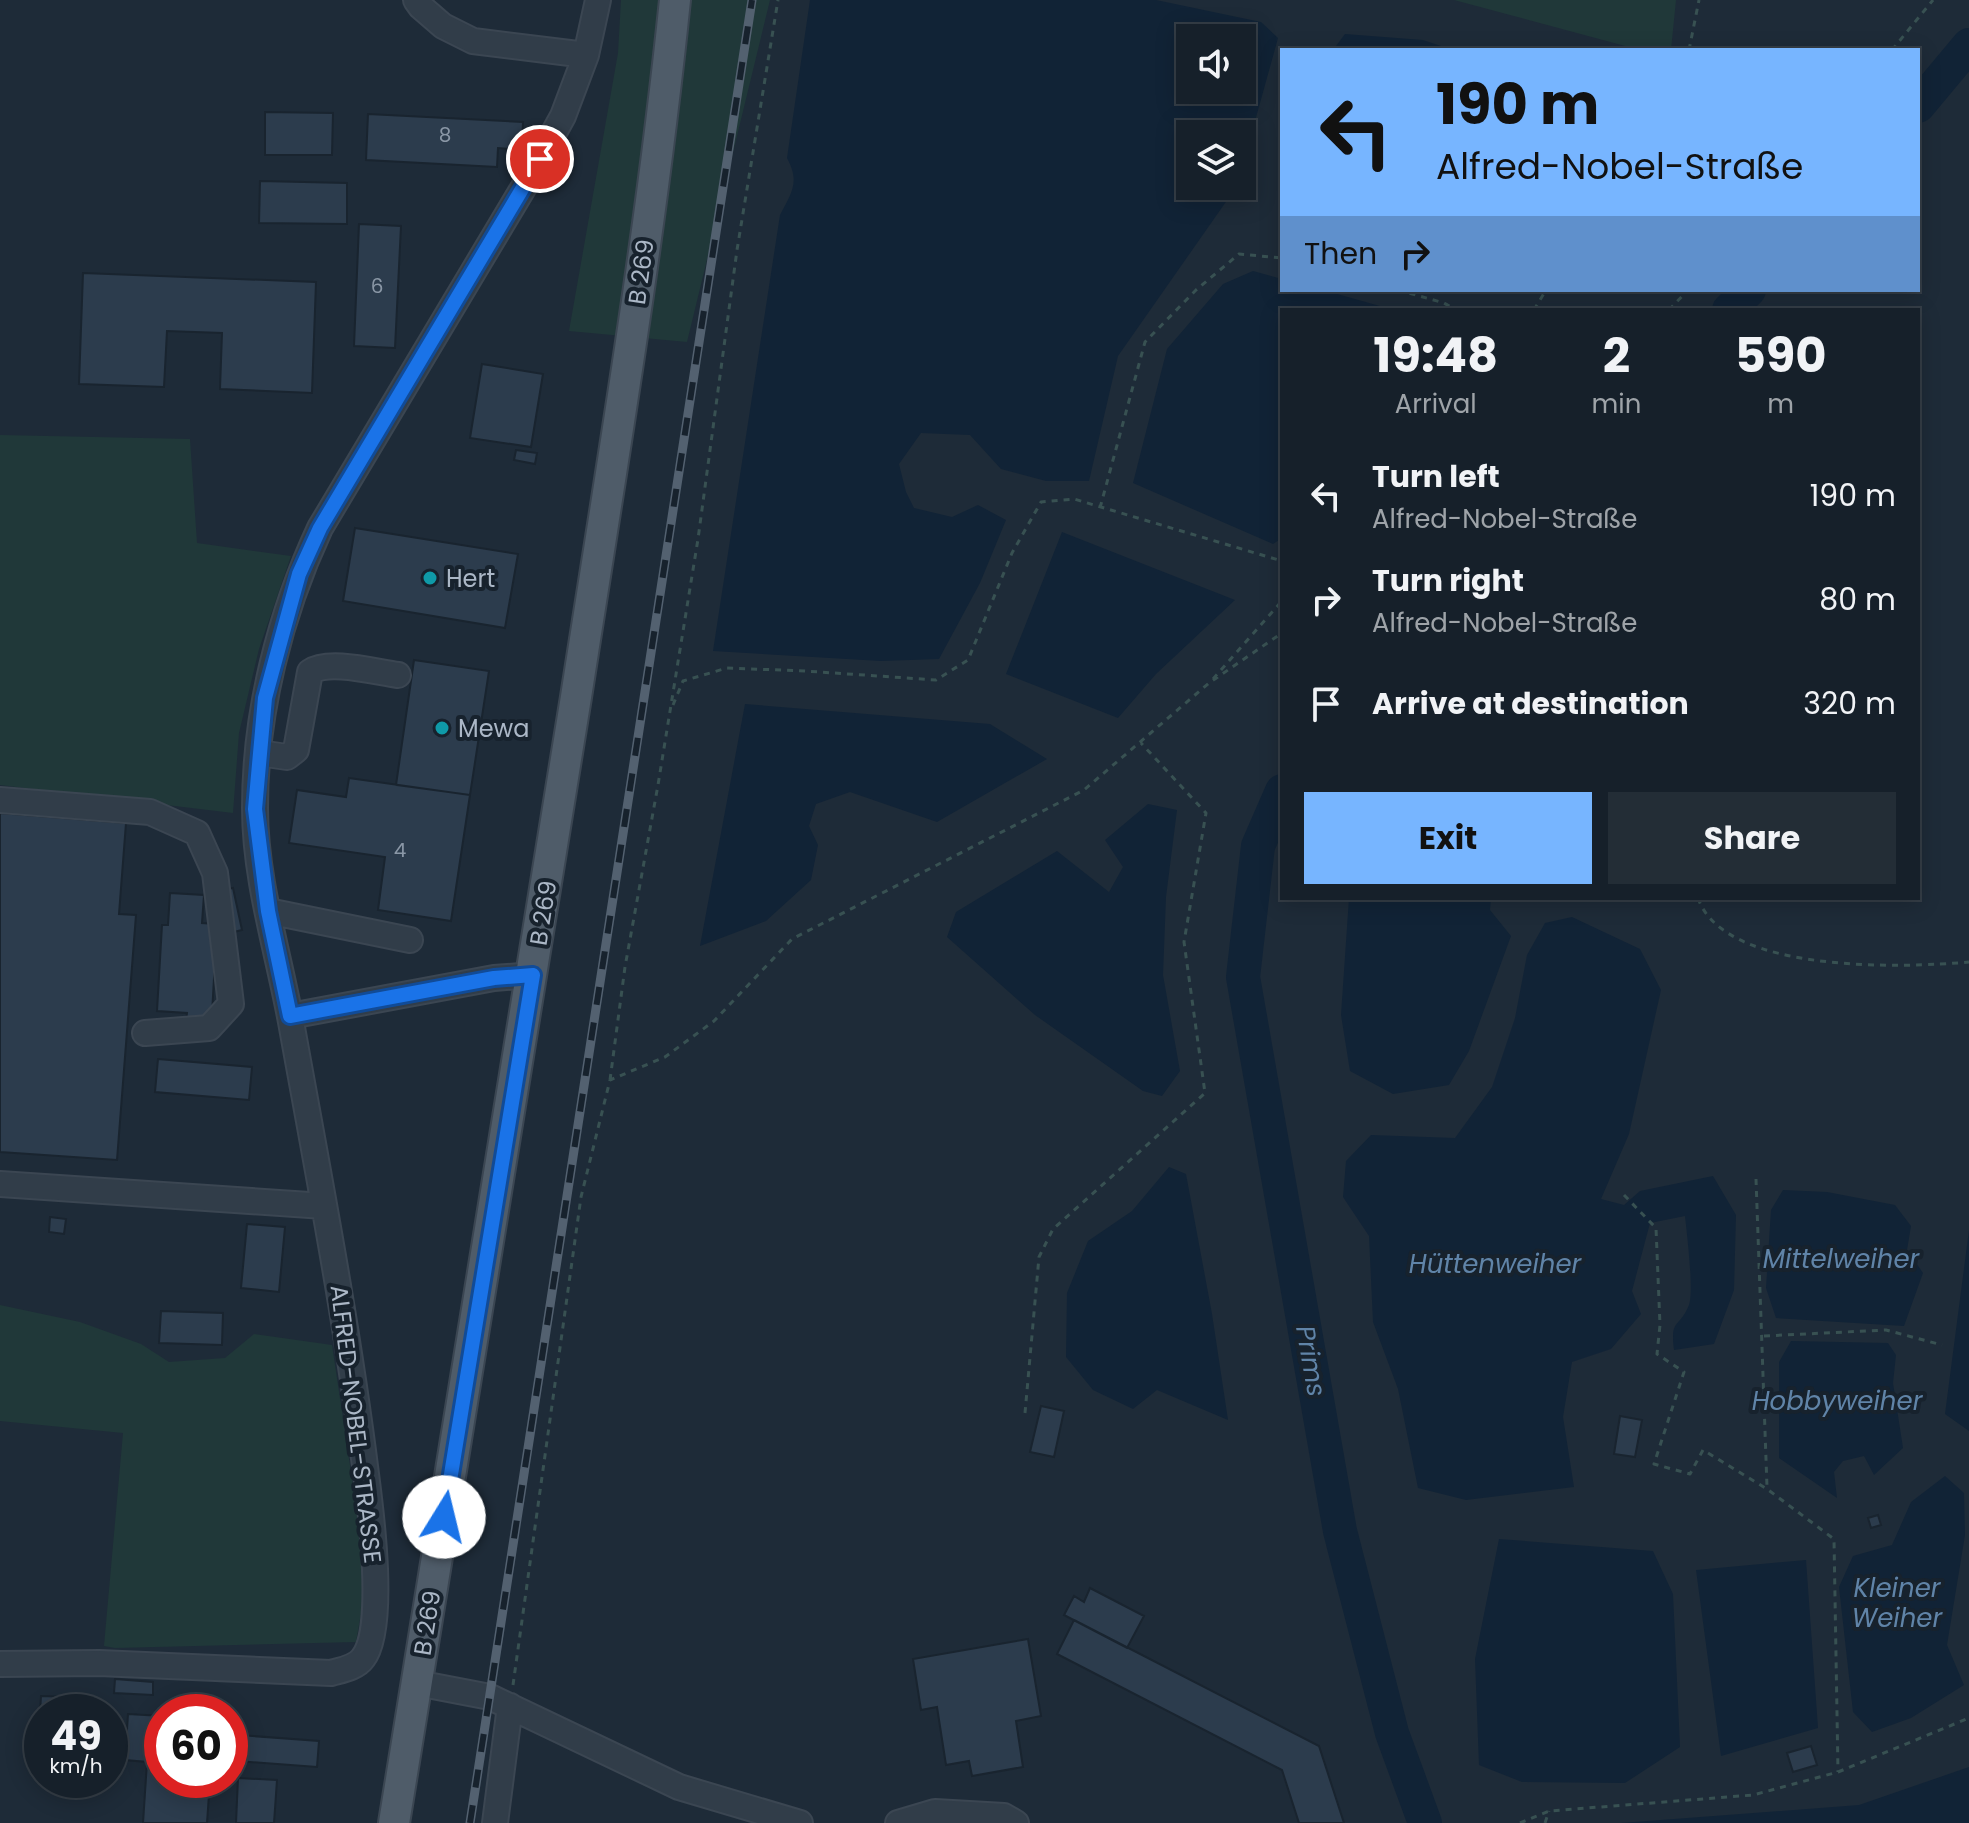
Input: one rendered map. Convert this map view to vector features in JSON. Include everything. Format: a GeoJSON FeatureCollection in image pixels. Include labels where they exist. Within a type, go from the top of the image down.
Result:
{"type":"FeatureCollection","features":[{"type":"Feature","properties":{"kind":"main road","name":"B 269"},"geometry":{"type":"LineString","coordinates":[[394,1823],[533,975],[628,363],[662,128],[675,0]]}},
{"type":"Feature","properties":{"kind":"street"},"geometry":{"type":"LineString","coordinates":[[416,0],[443,26],[473,41],[586,55]]}},
{"type":"Feature","properties":{"kind":"street","name":"ALFRED-NOBEL-STRASSE"},"geometry":{"type":"LineString","coordinates":[[0,1664],[86,1663],[331,1673],[356,1665],[364,1658],[369,1645],[375,1599],[374,1540],[350,1347],[268,911],[255,809],[265,698],[304,563],[320,528],[563,116],[586,55],[598,0]]}},
{"type":"Feature","properties":{"kind":"street"},"geometry":{"type":"LineString","coordinates":[[259,753],[287,757],[296,750],[310,672],[315,669],[330,666],[398,675]]}},
{"type":"Feature","properties":{"kind":"street"},"geometry":{"type":"LineString","coordinates":[[0,800],[150,812],[197,833],[215,873],[231,1004],[209,1028],[145,1033]]}},
{"type":"Feature","properties":{"kind":"street"},"geometry":{"type":"LineString","coordinates":[[268,911],[410,940]]}},
{"type":"Feature","properties":{"kind":"street"},"geometry":{"type":"LineString","coordinates":[[290,1016],[494,978],[533,975]]}},
{"type":"Feature","properties":{"kind":"street"},"geometry":{"type":"LineString","coordinates":[[0,1184],[324,1206]]}},
{"type":"Feature","properties":{"kind":"street"},"geometry":{"type":"LineString","coordinates":[[417,1683],[490,1697],[679,1787],[800,1823]]}},
{"type":"Feature","properties":{"kind":"street"},"geometry":{"type":"LineString","coordinates":[[495,1823],[510,1706]]}},
{"type":"Feature","properties":{"kind":"street"},"geometry":{"type":"LineString","coordinates":[[898,1823],[935,1812],[1004,1816],[1016,1823]]}},
{"type":"Feature","properties":{"kind":"path"},"geometry":{"type":"LineString","coordinates":[[510,1706],[581,1197],[610,1080],[625,967],[698,539],[737,250],[778,0]]}},
{"type":"Feature","properties":{"kind":"path"},"geometry":{"type":"LineString","coordinates":[[1689,48],[1699,0]]}},
{"type":"Feature","properties":{"kind":"path"},"geometry":{"type":"LineString","coordinates":[[1894,48],[1933,0]]}},
{"type":"Feature","properties":{"kind":"path"},"geometry":{"type":"LineString","coordinates":[[1100,508],[1145,342],[1196,290],[1239,254],[1280,258]]}},
{"type":"Feature","properties":{"kind":"path"},"geometry":{"type":"LineString","coordinates":[[1405,292],[1453,308]]}},
{"type":"Feature","properties":{"kind":"path"},"geometry":{"type":"LineString","coordinates":[[1671,308],[1686,292]]}},
{"type":"Feature","properties":{"kind":"path"},"geometry":{"type":"LineString","coordinates":[[670,712],[683,681],[727,668],[936,680],[968,660],[1012,553],[1041,502],[1074,499],[1280,560]]}},
{"type":"Feature","properties":{"kind":"path"},"geometry":{"type":"LineString","coordinates":[[610,1080],[665,1057],[714,1021],[792,939],[1084,790],[1209,683],[1280,603]]}},
{"type":"Feature","properties":{"kind":"path"},"geometry":{"type":"LineString","coordinates":[[1209,683],[1280,634]]}},
{"type":"Feature","properties":{"kind":"path"},"geometry":{"type":"LineString","coordinates":[[1025,1413],[1039,1257],[1053,1229],[1205,1093],[1184,942],[1206,813],[1141,743]]}},
{"type":"Feature","properties":{"kind":"path"},"geometry":{"type":"LineString","coordinates":[[1699,900],[1702,910],[1732,937],[1770,952],[1871,965],[1969,962]]}},
{"type":"Feature","properties":{"kind":"path"},"geometry":{"type":"LineString","coordinates":[[1756,1179],[1767,1489]]}},
{"type":"Feature","properties":{"kind":"path"},"geometry":{"type":"LineString","coordinates":[[1624,1195],[1656,1228],[1660,1325],[1657,1354],[1684,1372],[1654,1464],[1690,1474],[1703,1450],[1767,1489],[1834,1539],[1838,1772]]}},
{"type":"Feature","properties":{"kind":"path"},"geometry":{"type":"LineString","coordinates":[[1762,1337],[1886,1330],[1942,1345]]}},
{"type":"Feature","properties":{"kind":"path"},"geometry":{"type":"LineString","coordinates":[[1520,1823],[1549,1811],[1753,1795],[1838,1772],[1969,1718]]}},
{"type":"Feature","properties":{"kind":"path"},"geometry":{"type":"LineString","coordinates":[[1545,1823],[1549,1811]]}},
{"type":"Feature","properties":{"kind":"green space"},"geometry":{"type":"Polygon","coordinates":[[[621,0],[770,0],[687,342],[569,331],[618,53],[621,0]]]}},
{"type":"Feature","properties":{"kind":"green space"},"geometry":{"type":"Polygon","coordinates":[[[1454,0],[1676,0],[1671,48],[1633,48],[1454,0]]]}},
{"type":"Feature","properties":{"kind":"green space"},"geometry":{"type":"Polygon","coordinates":[[[0,435],[190,439],[197,543],[291,556],[259,649],[239,733],[233,813],[0,785],[0,435]]]}},
{"type":"Feature","properties":{"kind":"green space"},"geometry":{"type":"Polygon","coordinates":[[[0,1305],[80,1322],[141,1344],[169,1362],[225,1358],[254,1334],[332,1345],[367,1579],[356,1642],[104,1646],[123,1433],[0,1421],[0,1305]]]}},
{"type":"Feature","properties":{"kind":"water"},"geometry":{"type":"Polygon","coordinates":[[[810,0],[1156,0],[1261,22],[1278,38],[1255,120],[1176,120],[1176,200],[1227,200],[1118,356],[1089,481],[1046,481],[1001,469],[970,435],[921,433],[899,464],[906,492],[914,508],[952,517],[978,505],[1006,520],[980,583],[939,659],[881,661],[713,651],[780,215],[794,181],[787,158],[810,0]]]}},
{"type":"Feature","properties":{"kind":"water"},"geometry":{"type":"Polygon","coordinates":[[[1345,34],[1423,40],[1447,48],[1334,48],[1345,34]]]}},
{"type":"Feature","properties":{"kind":"water"},"geometry":{"type":"Polygon","coordinates":[[[1253,271],[1280,278],[1280,292],[1330,292],[1387,308],[1280,308],[1280,539],[1273,544],[1133,483],[1167,349],[1223,284],[1253,271]]]}},
{"type":"Feature","properties":{"kind":"water"},"geometry":{"type":"Polygon","coordinates":[[[1062,532],[1235,600],[1156,674],[1118,718],[1006,674],[1062,532]]]}},
{"type":"Feature","properties":{"kind":"water"},"geometry":{"type":"Polygon","coordinates":[[[745,704],[990,724],[1047,759],[937,822],[850,792],[816,804],[809,826],[818,845],[811,880],[766,921],[700,946],[745,704]]]}},
{"type":"Feature","properties":{"kind":"water"},"geometry":{"type":"Polygon","coordinates":[[[1148,804],[1177,810],[1166,897],[1163,975],[1180,1071],[1162,1096],[1143,1091],[1035,1015],[947,937],[956,912],[1057,851],[1109,892],[1123,867],[1105,840],[1148,804]]]}},
{"type":"Feature","properties":{"kind":"water"},"geometry":{"type":"Polygon","coordinates":[[[1349,900],[1491,900],[1490,910],[1511,936],[1469,1051],[1449,1085],[1393,1094],[1350,1071],[1341,1015],[1349,900]]]}},
{"type":"Feature","properties":{"kind":"water","name":"Hüttenweiher"},"geometry":{"type":"Polygon","coordinates":[[[1572,917],[1640,949],[1661,990],[1629,1134],[1601,1199],[1624,1205],[1640,1191],[1713,1176],[1736,1215],[1734,1290],[1714,1344],[1674,1350],[1674,1328],[1689,1305],[1691,1287],[1685,1216],[1650,1223],[1632,1291],[1641,1314],[1611,1349],[1572,1362],[1563,1417],[1574,1487],[1466,1500],[1418,1488],[1398,1389],[1373,1322],[1369,1236],[1343,1197],[1346,1161],[1371,1135],[1455,1138],[1492,1087],[1515,1018],[1527,955],[1545,923],[1572,917]]]}},
{"type":"Feature","properties":{"kind":"water"},"geometry":{"type":"Polygon","coordinates":[[[1169,1167],[1186,1174],[1228,1420],[1157,1390],[1133,1409],[1093,1390],[1066,1357],[1067,1293],[1088,1241],[1132,1211],[1169,1167]]]}},
{"type":"Feature","properties":{"kind":"water","name":"Mittelweiher"},"geometry":{"type":"Polygon","coordinates":[[[1783,1190],[1827,1192],[1895,1205],[1911,1226],[1907,1250],[1923,1273],[1904,1326],[1776,1318],[1766,1288],[1771,1210],[1783,1190]]]}},
{"type":"Feature","properties":{"kind":"water"},"geometry":{"type":"Polygon","coordinates":[[[1969,1230],[1969,1431],[1945,1414],[1969,1230]]]}},
{"type":"Feature","properties":{"kind":"water","name":"Hobbyweiher"},"geometry":{"type":"Polygon","coordinates":[[[1791,1341],[1888,1343],[1896,1355],[1893,1383],[1903,1448],[1874,1475],[1864,1456],[1843,1461],[1834,1472],[1837,1498],[1779,1458],[1779,1362],[1791,1341]]]}},
{"type":"Feature","properties":{"kind":"water","name":"Kleiner Weiher"},"geometry":{"type":"Polygon","coordinates":[[[1945,1476],[1964,1493],[1965,1535],[1947,1645],[1964,1685],[1911,1718],[1872,1732],[1853,1712],[1839,1587],[1853,1556],[1892,1545],[1911,1502],[1945,1476]]]}},
{"type":"Feature","properties":{"kind":"water"},"geometry":{"type":"Polygon","coordinates":[[[1499,1539],[1653,1551],[1673,1594],[1680,1747],[1625,1783],[1522,1782],[1479,1765],[1475,1659],[1499,1539]]]}},
{"type":"Feature","properties":{"kind":"water"},"geometry":{"type":"Polygon","coordinates":[[[1806,1560],[1818,1728],[1721,1756],[1696,1570],[1806,1560]]]}},
{"type":"Feature","properties":{"kind":"water"},"geometry":{"type":"Polygon","coordinates":[[[1969,1767],[1969,1823],[1621,1823],[1859,1805],[1969,1767]]]}},
{"type":"Feature","properties":{"kind":"building"},"geometry":{"type":"Polygon","coordinates":[[[265,112],[333,113],[332,155],[265,155],[265,112]]]}},
{"type":"Feature","properties":{"kind":"building"},"geometry":{"type":"Polygon","coordinates":[[[368,114],[523,122],[522,150],[498,148],[497,167],[366,160],[368,114]]]}},
{"type":"Feature","properties":{"kind":"building"},"geometry":{"type":"Polygon","coordinates":[[[260,181],[347,183],[347,224],[259,223],[260,181]]]}},
{"type":"Feature","properties":{"kind":"building"},"geometry":{"type":"Polygon","coordinates":[[[359,224],[401,226],[395,348],[354,346],[359,224]]]}},
{"type":"Feature","properties":{"kind":"building"},"geometry":{"type":"Polygon","coordinates":[[[83,273],[316,282],[312,393],[220,389],[222,333],[167,331],[164,387],[79,384],[83,273]]]}},
{"type":"Feature","properties":{"kind":"building"},"geometry":{"type":"Polygon","coordinates":[[[482,364],[543,374],[531,447],[470,438],[482,364]]]}},
{"type":"Feature","properties":{"kind":"building"},"geometry":{"type":"Polygon","coordinates":[[[516,450],[537,453],[535,464],[514,460],[516,450]]]}},
{"type":"Feature","properties":{"kind":"building","name":"Hert"},"geometry":{"type":"Polygon","coordinates":[[[355,528],[518,554],[505,628],[343,601],[355,528]]]}},
{"type":"Feature","properties":{"kind":"building","name":"Mewa"},"geometry":{"type":"Polygon","coordinates":[[[414,660],[489,671],[470,795],[396,785],[414,660]]]}},
{"type":"Feature","properties":{"kind":"building"},"geometry":{"type":"Polygon","coordinates":[[[349,778],[470,795],[451,921],[378,910],[385,857],[289,843],[297,790],[346,797],[349,778]]]}},
{"type":"Feature","properties":{"kind":"building"},"geometry":{"type":"Polygon","coordinates":[[[0,813],[126,823],[119,914],[136,915],[117,1160],[0,1152],[0,813]]]}},
{"type":"Feature","properties":{"kind":"building"},"geometry":{"type":"Polygon","coordinates":[[[233,888],[242,930],[226,934],[218,891],[233,888]]]}},
{"type":"Feature","properties":{"kind":"building"},"geometry":{"type":"Polygon","coordinates":[[[170,893],[204,895],[202,923],[217,924],[212,1014],[205,1014],[205,1022],[186,1021],[187,1013],[157,1011],[162,925],[168,925],[170,893]]]}},
{"type":"Feature","properties":{"kind":"building"},"geometry":{"type":"Polygon","coordinates":[[[158,1059],[252,1067],[249,1100],[155,1092],[158,1059]]]}},
{"type":"Feature","properties":{"kind":"building"},"geometry":{"type":"Polygon","coordinates":[[[50,1217],[66,1219],[64,1234],[49,1232],[50,1217]]]}},
{"type":"Feature","properties":{"kind":"building"},"geometry":{"type":"Polygon","coordinates":[[[247,1224],[285,1227],[279,1292],[241,1288],[247,1224]]]}},
{"type":"Feature","properties":{"kind":"building"},"geometry":{"type":"Polygon","coordinates":[[[161,1311],[223,1313],[222,1345],[159,1343],[161,1311]]]}},
{"type":"Feature","properties":{"kind":"building"},"geometry":{"type":"Polygon","coordinates":[[[1041,1406],[1064,1411],[1054,1457],[1030,1452],[1041,1406]]]}},
{"type":"Feature","properties":{"kind":"building"},"geometry":{"type":"Polygon","coordinates":[[[1620,1416],[1642,1420],[1635,1457],[1614,1454],[1620,1416]]]}},
{"type":"Feature","properties":{"kind":"building"},"geometry":{"type":"Polygon","coordinates":[[[1878,1515],[1881,1525],[1871,1528],[1868,1518],[1878,1515]]]}},
{"type":"Feature","properties":{"kind":"building"},"geometry":{"type":"Polygon","coordinates":[[[1090,1588],[1144,1616],[1127,1648],[1064,1615],[1074,1596],[1084,1602],[1090,1588]]]}},
{"type":"Feature","properties":{"kind":"building"},"geometry":{"type":"Polygon","coordinates":[[[1074,1620],[1319,1746],[1344,1823],[1299,1823],[1282,1770],[1057,1654],[1074,1620]]]}},
{"type":"Feature","properties":{"kind":"building"},"geometry":{"type":"Polygon","coordinates":[[[1028,1639],[1041,1716],[1016,1721],[1023,1767],[972,1776],[969,1761],[946,1765],[937,1707],[921,1710],[913,1659],[1028,1639]]]}},
{"type":"Feature","properties":{"kind":"building"},"geometry":{"type":"Polygon","coordinates":[[[115,1679],[153,1682],[153,1694],[114,1693],[115,1679]]]}},
{"type":"Feature","properties":{"kind":"building"},"geometry":{"type":"Polygon","coordinates":[[[128,1714],[144,1715],[144,1762],[128,1760],[128,1714]]]}},
{"type":"Feature","properties":{"kind":"building"},"geometry":{"type":"Polygon","coordinates":[[[248,1736],[319,1741],[317,1767],[248,1762],[248,1736]]]}},
{"type":"Feature","properties":{"kind":"building"},"geometry":{"type":"Polygon","coordinates":[[[1811,1746],[1817,1765],[1793,1772],[1787,1753],[1811,1746]]]}},
{"type":"Feature","properties":{"kind":"building"},"geometry":{"type":"Polygon","coordinates":[[[248,1779],[277,1780],[274,1823],[236,1823],[237,1798],[248,1798],[248,1779]]]}},
{"type":"Feature","properties":{"kind":"building"},"geometry":{"type":"Polygon","coordinates":[[[145,1798],[209,1798],[207,1823],[143,1823],[145,1798]]]}},
{"type":"Feature","properties":{"kind":"waterway","name":"Prims"},"geometry":{"type":"LineString","coordinates":[[1920,104],[1969,45]]}},
{"type":"Feature","properties":{"kind":"waterway","name":"Prims"},"geometry":{"type":"LineString","coordinates":[[1731,308],[1747,292]]}},
{"type":"Feature","properties":{"kind":"waterway","name":"Prims"},"geometry":{"type":"LineString","coordinates":[[1280,796],[1258,846],[1243,977],[1340,1531],[1392,1733],[1425,1823]]}},
{"type":"Feature","properties":{"kind":"railway"},"geometry":{"type":"LineString","coordinates":[[470,1823],[752,0]]}},
{"type":"Feature","properties":{"kind":"place","name":"Hert"},"geometry":{"type":"Point","coordinates":[430,578]}},
{"type":"Feature","properties":{"kind":"place","name":"Mewa"},"geometry":{"type":"Point","coordinates":[442,728]}},
{"type":"Feature","properties":{"kind":"route"},"geometry":{"type":"LineString","coordinates":[[444,1517],[533,975],[494,978],[290,1016],[268,911],[255,809],[265,698],[299,574],[320,528],[540,159]]}}]}
